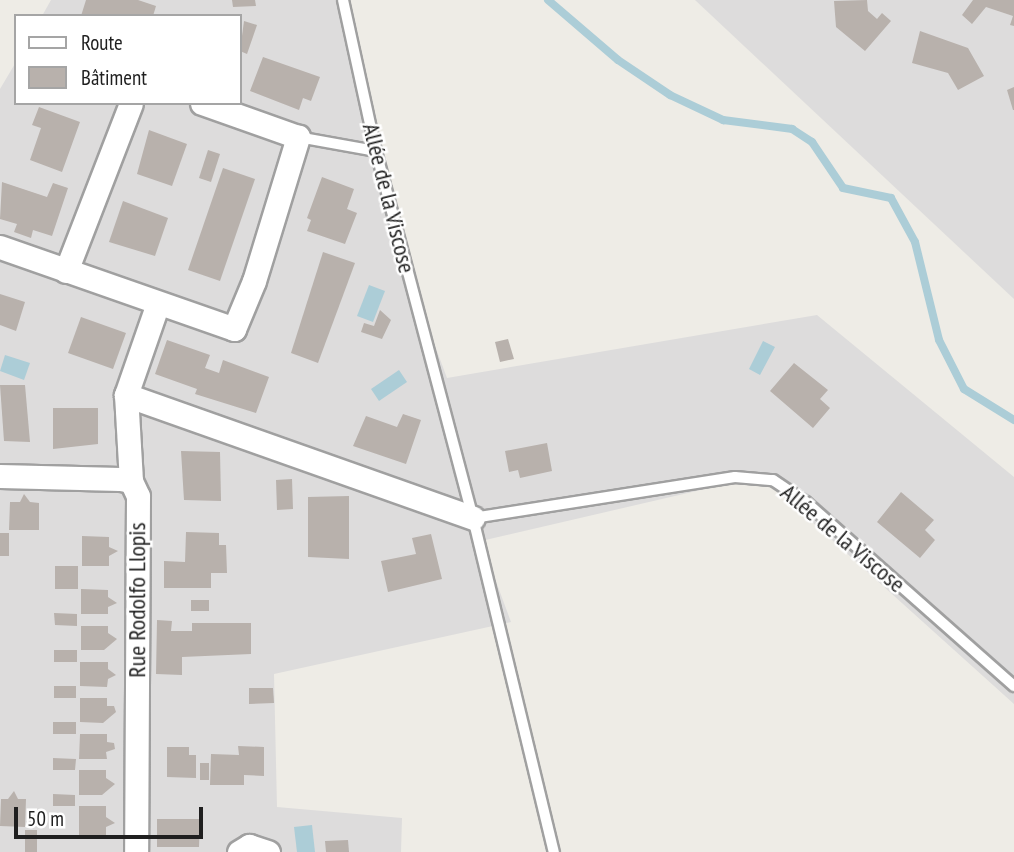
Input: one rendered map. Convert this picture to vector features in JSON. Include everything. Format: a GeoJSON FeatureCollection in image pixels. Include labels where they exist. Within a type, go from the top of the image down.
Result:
{"type":"FeatureCollection","features":[{"type":"Feature","properties":{"kind":"street"},"geometry":{"type":"LineString","coordinates":[[66,271],[130,105]]}},
{"type":"Feature","properties":{"kind":"street"},"geometry":{"type":"LineString","coordinates":[[0,247],[234,330],[254,281],[298,137],[208,105]]}},
{"type":"Feature","properties":{"kind":"street"},"geometry":{"type":"LineString","coordinates":[[158,303],[126,395],[473,517]]}},
{"type":"Feature","properties":{"kind":"street","name":"Rue Rodolfo Llopis"},"geometry":{"type":"LineString","coordinates":[[126,395],[131,481],[138,496],[136,852]]}},
{"type":"Feature","properties":{"kind":"street"},"geometry":{"type":"LineString","coordinates":[[0,476],[131,481]]}},
{"type":"Feature","properties":{"kind":"street"},"geometry":{"type":"LineString","coordinates":[[239,852],[256,846],[268,852]]}},
{"type":"Feature","properties":{"kind":"lane","name":"Allée de la Viscose"},"geometry":{"type":"LineString","coordinates":[[343,0],[376,151],[473,517],[554,852]]}},
{"type":"Feature","properties":{"kind":"lane"},"geometry":{"type":"LineString","coordinates":[[298,137],[376,151]]}},
{"type":"Feature","properties":{"kind":"lane","name":"Allée de la Viscose"},"geometry":{"type":"LineString","coordinates":[[473,517],[735,477],[773,480],[806,502],[1014,686]]}},
{"type":"Feature","properties":{"kind":"shaded area"},"geometry":{"type":"Polygon","coordinates":[[[51,0],[337,0],[386,215],[447,378],[817,315],[1014,477],[1014,704],[761,476],[481,541],[511,622],[274,674],[277,807],[402,818],[401,852],[0,852],[0,89],[14,65],[14,105],[242,105],[242,14],[43,14],[51,0]]]}},
{"type":"Feature","properties":{"kind":"shaded area"},"geometry":{"type":"Polygon","coordinates":[[[695,0],[1014,0],[1014,299],[695,0]]]}},
{"type":"Feature","properties":{"kind":"water"},"geometry":{"type":"Polygon","coordinates":[[[369,285],[385,291],[373,322],[357,316],[369,285]]]}},
{"type":"Feature","properties":{"kind":"water"},"geometry":{"type":"Polygon","coordinates":[[[763,341],[775,347],[760,375],[749,369],[763,341]]]}},
{"type":"Feature","properties":{"kind":"water"},"geometry":{"type":"Polygon","coordinates":[[[5,355],[30,363],[24,380],[0,371],[5,355]]]}},
{"type":"Feature","properties":{"kind":"water"},"geometry":{"type":"Polygon","coordinates":[[[399,370],[407,382],[379,401],[371,389],[399,370]]]}},
{"type":"Feature","properties":{"kind":"water"},"geometry":{"type":"Polygon","coordinates":[[[312,825],[315,852],[297,852],[294,827],[312,825]]]}},
{"type":"Feature","properties":{"kind":"building"},"geometry":{"type":"Polygon","coordinates":[[[86,0],[138,0],[156,6],[154,14],[82,14],[86,0]]]}},
{"type":"Feature","properties":{"kind":"building"},"geometry":{"type":"Polygon","coordinates":[[[232,0],[255,0],[256,6],[233,7],[232,0]]]}},
{"type":"Feature","properties":{"kind":"building"},"geometry":{"type":"Polygon","coordinates":[[[867,0],[868,11],[877,19],[882,13],[891,21],[865,51],[836,27],[834,1],[867,0]]]}},
{"type":"Feature","properties":{"kind":"building"},"geometry":{"type":"Polygon","coordinates":[[[973,0],[1014,0],[1014,26],[1010,25],[1013,16],[986,7],[972,24],[962,15],[973,0]]]}},
{"type":"Feature","properties":{"kind":"building"},"geometry":{"type":"Polygon","coordinates":[[[244,21],[257,25],[247,54],[242,52],[244,21]]]}},
{"type":"Feature","properties":{"kind":"building"},"geometry":{"type":"Polygon","coordinates":[[[920,31],[968,48],[984,76],[958,90],[948,73],[912,63],[920,31]]]}},
{"type":"Feature","properties":{"kind":"building"},"geometry":{"type":"Polygon","coordinates":[[[263,57],[320,77],[311,101],[303,98],[299,110],[250,91],[263,57]]]}},
{"type":"Feature","properties":{"kind":"building"},"geometry":{"type":"Polygon","coordinates":[[[1014,87],[1014,110],[1013,110],[1007,90],[1014,87]]]}},
{"type":"Feature","properties":{"kind":"building"},"geometry":{"type":"Polygon","coordinates":[[[39,107],[80,122],[62,172],[30,160],[41,128],[32,125],[39,107]]]}},
{"type":"Feature","properties":{"kind":"building"},"geometry":{"type":"Polygon","coordinates":[[[149,130],[187,144],[172,186],[137,174],[149,130]]]}},
{"type":"Feature","properties":{"kind":"building"},"geometry":{"type":"Polygon","coordinates":[[[208,150],[220,154],[211,182],[199,178],[208,150]]]}},
{"type":"Feature","properties":{"kind":"building"},"geometry":{"type":"Polygon","coordinates":[[[223,168],[255,179],[220,281],[188,270],[223,168]]]}},
{"type":"Feature","properties":{"kind":"building"},"geometry":{"type":"Polygon","coordinates":[[[322,177],[354,189],[347,209],[357,213],[345,244],[307,231],[311,220],[307,218],[322,177]]]}},
{"type":"Feature","properties":{"kind":"building"},"geometry":{"type":"Polygon","coordinates":[[[2,182],[47,197],[53,183],[68,188],[52,236],[33,230],[31,238],[14,232],[17,224],[0,219],[2,182]]]}},
{"type":"Feature","properties":{"kind":"building"},"geometry":{"type":"Polygon","coordinates":[[[123,201],[168,218],[155,256],[109,242],[123,201]]]}},
{"type":"Feature","properties":{"kind":"building"},"geometry":{"type":"Polygon","coordinates":[[[323,252],[355,263],[318,363],[291,353],[323,252]]]}},
{"type":"Feature","properties":{"kind":"building"},"geometry":{"type":"Polygon","coordinates":[[[0,294],[25,302],[16,331],[0,325],[0,294]]]}},
{"type":"Feature","properties":{"kind":"building"},"geometry":{"type":"Polygon","coordinates":[[[380,310],[391,320],[382,339],[361,332],[364,323],[374,326],[380,310]]]}},
{"type":"Feature","properties":{"kind":"building"},"geometry":{"type":"Polygon","coordinates":[[[81,317],[126,333],[113,369],[68,353],[81,317]]]}},
{"type":"Feature","properties":{"kind":"building"},"geometry":{"type":"Polygon","coordinates":[[[508,339],[514,359],[500,362],[495,342],[508,339]]]}},
{"type":"Feature","properties":{"kind":"building"},"geometry":{"type":"Polygon","coordinates":[[[167,340],[210,355],[205,368],[219,373],[223,360],[269,377],[256,413],[195,394],[197,389],[155,374],[167,340]]]}},
{"type":"Feature","properties":{"kind":"building"},"geometry":{"type":"Polygon","coordinates":[[[794,363],[828,390],[820,399],[830,408],[813,428],[770,391],[794,363]]]}},
{"type":"Feature","properties":{"kind":"building"},"geometry":{"type":"Polygon","coordinates":[[[0,385],[25,385],[30,442],[4,441],[0,385]]]}},
{"type":"Feature","properties":{"kind":"building"},"geometry":{"type":"Polygon","coordinates":[[[53,408],[98,408],[98,444],[53,449],[53,408]]]}},
{"type":"Feature","properties":{"kind":"building"},"geometry":{"type":"Polygon","coordinates":[[[403,414],[421,420],[406,464],[353,446],[366,416],[397,427],[403,414]]]}},
{"type":"Feature","properties":{"kind":"building"},"geometry":{"type":"Polygon","coordinates":[[[547,443],[552,471],[520,478],[518,470],[509,472],[505,451],[547,443]]]}},
{"type":"Feature","properties":{"kind":"building"},"geometry":{"type":"Polygon","coordinates":[[[181,451],[220,452],[221,501],[184,500],[181,451]]]}},
{"type":"Feature","properties":{"kind":"building"},"geometry":{"type":"Polygon","coordinates":[[[292,479],[293,509],[277,510],[276,480],[292,479]]]}},
{"type":"Feature","properties":{"kind":"building"},"geometry":{"type":"Polygon","coordinates":[[[901,492],[934,520],[925,530],[935,540],[920,558],[877,522],[901,492]]]}},
{"type":"Feature","properties":{"kind":"building"},"geometry":{"type":"Polygon","coordinates":[[[24,494],[30,502],[39,503],[39,530],[9,530],[10,502],[20,502],[24,494]]]}},
{"type":"Feature","properties":{"kind":"building"},"geometry":{"type":"Polygon","coordinates":[[[349,496],[349,559],[308,557],[308,497],[349,496]]]}},
{"type":"Feature","properties":{"kind":"building"},"geometry":{"type":"Polygon","coordinates":[[[186,532],[219,533],[219,545],[226,545],[227,573],[211,573],[211,588],[164,588],[164,561],[185,562],[186,532]]]}},
{"type":"Feature","properties":{"kind":"building"},"geometry":{"type":"Polygon","coordinates":[[[0,533],[9,533],[9,556],[0,556],[0,533]]]}},
{"type":"Feature","properties":{"kind":"building"},"geometry":{"type":"Polygon","coordinates":[[[431,534],[442,579],[388,592],[381,561],[416,554],[412,538],[431,534]]]}},
{"type":"Feature","properties":{"kind":"building"},"geometry":{"type":"Polygon","coordinates":[[[82,536],[109,537],[109,547],[118,551],[109,556],[109,566],[82,566],[82,536]]]}},
{"type":"Feature","properties":{"kind":"building"},"geometry":{"type":"Polygon","coordinates":[[[55,566],[78,566],[78,589],[55,589],[55,566]]]}},
{"type":"Feature","properties":{"kind":"building"},"geometry":{"type":"Polygon","coordinates":[[[81,589],[108,590],[108,597],[117,603],[108,607],[108,614],[81,614],[81,589]]]}},
{"type":"Feature","properties":{"kind":"building"},"geometry":{"type":"Polygon","coordinates":[[[191,600],[209,600],[209,611],[191,611],[191,600]]]}},
{"type":"Feature","properties":{"kind":"building"},"geometry":{"type":"Polygon","coordinates":[[[54,613],[77,614],[77,626],[55,625],[54,613]]]}},
{"type":"Feature","properties":{"kind":"building"},"geometry":{"type":"Polygon","coordinates":[[[157,620],[172,621],[171,631],[192,631],[192,623],[251,623],[251,654],[182,657],[182,675],[156,674],[157,620]]]}},
{"type":"Feature","properties":{"kind":"building"},"geometry":{"type":"Polygon","coordinates":[[[81,626],[108,626],[108,633],[117,639],[104,650],[81,650],[81,626]]]}},
{"type":"Feature","properties":{"kind":"building"},"geometry":{"type":"Polygon","coordinates":[[[54,650],[77,650],[77,662],[54,662],[54,650]]]}},
{"type":"Feature","properties":{"kind":"building"},"geometry":{"type":"Polygon","coordinates":[[[80,662],[108,662],[108,669],[116,675],[108,679],[107,687],[80,686],[80,662]]]}},
{"type":"Feature","properties":{"kind":"building"},"geometry":{"type":"Polygon","coordinates":[[[54,686],[76,686],[76,698],[54,698],[54,686]]]}},
{"type":"Feature","properties":{"kind":"building"},"geometry":{"type":"Polygon","coordinates":[[[249,688],[273,688],[274,703],[249,704],[249,688]]]}},
{"type":"Feature","properties":{"kind":"building"},"geometry":{"type":"Polygon","coordinates":[[[80,698],[107,698],[107,706],[114,706],[116,712],[103,723],[80,722],[80,698]]]}},
{"type":"Feature","properties":{"kind":"building"},"geometry":{"type":"Polygon","coordinates":[[[53,722],[76,722],[76,734],[53,734],[53,722]]]}},
{"type":"Feature","properties":{"kind":"building"},"geometry":{"type":"Polygon","coordinates":[[[80,734],[107,734],[107,742],[114,743],[115,749],[106,752],[107,759],[79,759],[80,734]]]}},
{"type":"Feature","properties":{"kind":"building"},"geometry":{"type":"Polygon","coordinates":[[[238,746],[264,747],[264,776],[244,775],[244,785],[210,785],[211,754],[239,755],[238,746]]]}},
{"type":"Feature","properties":{"kind":"building"},"geometry":{"type":"Polygon","coordinates":[[[167,747],[189,747],[189,755],[196,755],[196,778],[167,777],[167,747]]]}},
{"type":"Feature","properties":{"kind":"building"},"geometry":{"type":"Polygon","coordinates":[[[53,758],[76,759],[75,770],[53,770],[53,758]]]}},
{"type":"Feature","properties":{"kind":"building"},"geometry":{"type":"Polygon","coordinates":[[[200,763],[209,763],[209,780],[200,780],[200,763]]]}},
{"type":"Feature","properties":{"kind":"building"},"geometry":{"type":"Polygon","coordinates":[[[79,770],[106,770],[106,778],[115,784],[102,795],[79,795],[79,770]]]}},
{"type":"Feature","properties":{"kind":"building"},"geometry":{"type":"Polygon","coordinates":[[[14,791],[18,799],[26,799],[25,827],[0,826],[1,799],[8,799],[14,791]]]}},
{"type":"Feature","properties":{"kind":"building"},"geometry":{"type":"Polygon","coordinates":[[[53,794],[75,795],[75,806],[53,806],[53,794]]]}},
{"type":"Feature","properties":{"kind":"building"},"geometry":{"type":"Polygon","coordinates":[[[79,806],[106,806],[106,817],[115,823],[106,827],[106,837],[79,836],[79,806]]]}},
{"type":"Feature","properties":{"kind":"building"},"geometry":{"type":"Polygon","coordinates":[[[157,819],[200,819],[199,847],[157,847],[157,819]]]}},
{"type":"Feature","properties":{"kind":"building"},"geometry":{"type":"Polygon","coordinates":[[[25,830],[37,830],[37,852],[25,852],[25,830]]]}},
{"type":"Feature","properties":{"kind":"building"},"geometry":{"type":"Polygon","coordinates":[[[348,840],[349,852],[326,852],[325,841],[348,840]]]}},
{"type":"Feature","properties":{"kind":"waterway"},"geometry":{"type":"LineString","coordinates":[[548,0],[618,60],[670,95],[723,120],[792,129],[812,142],[843,188],[891,198],[915,242],[939,340],[964,389],[1014,420]]}}]}
